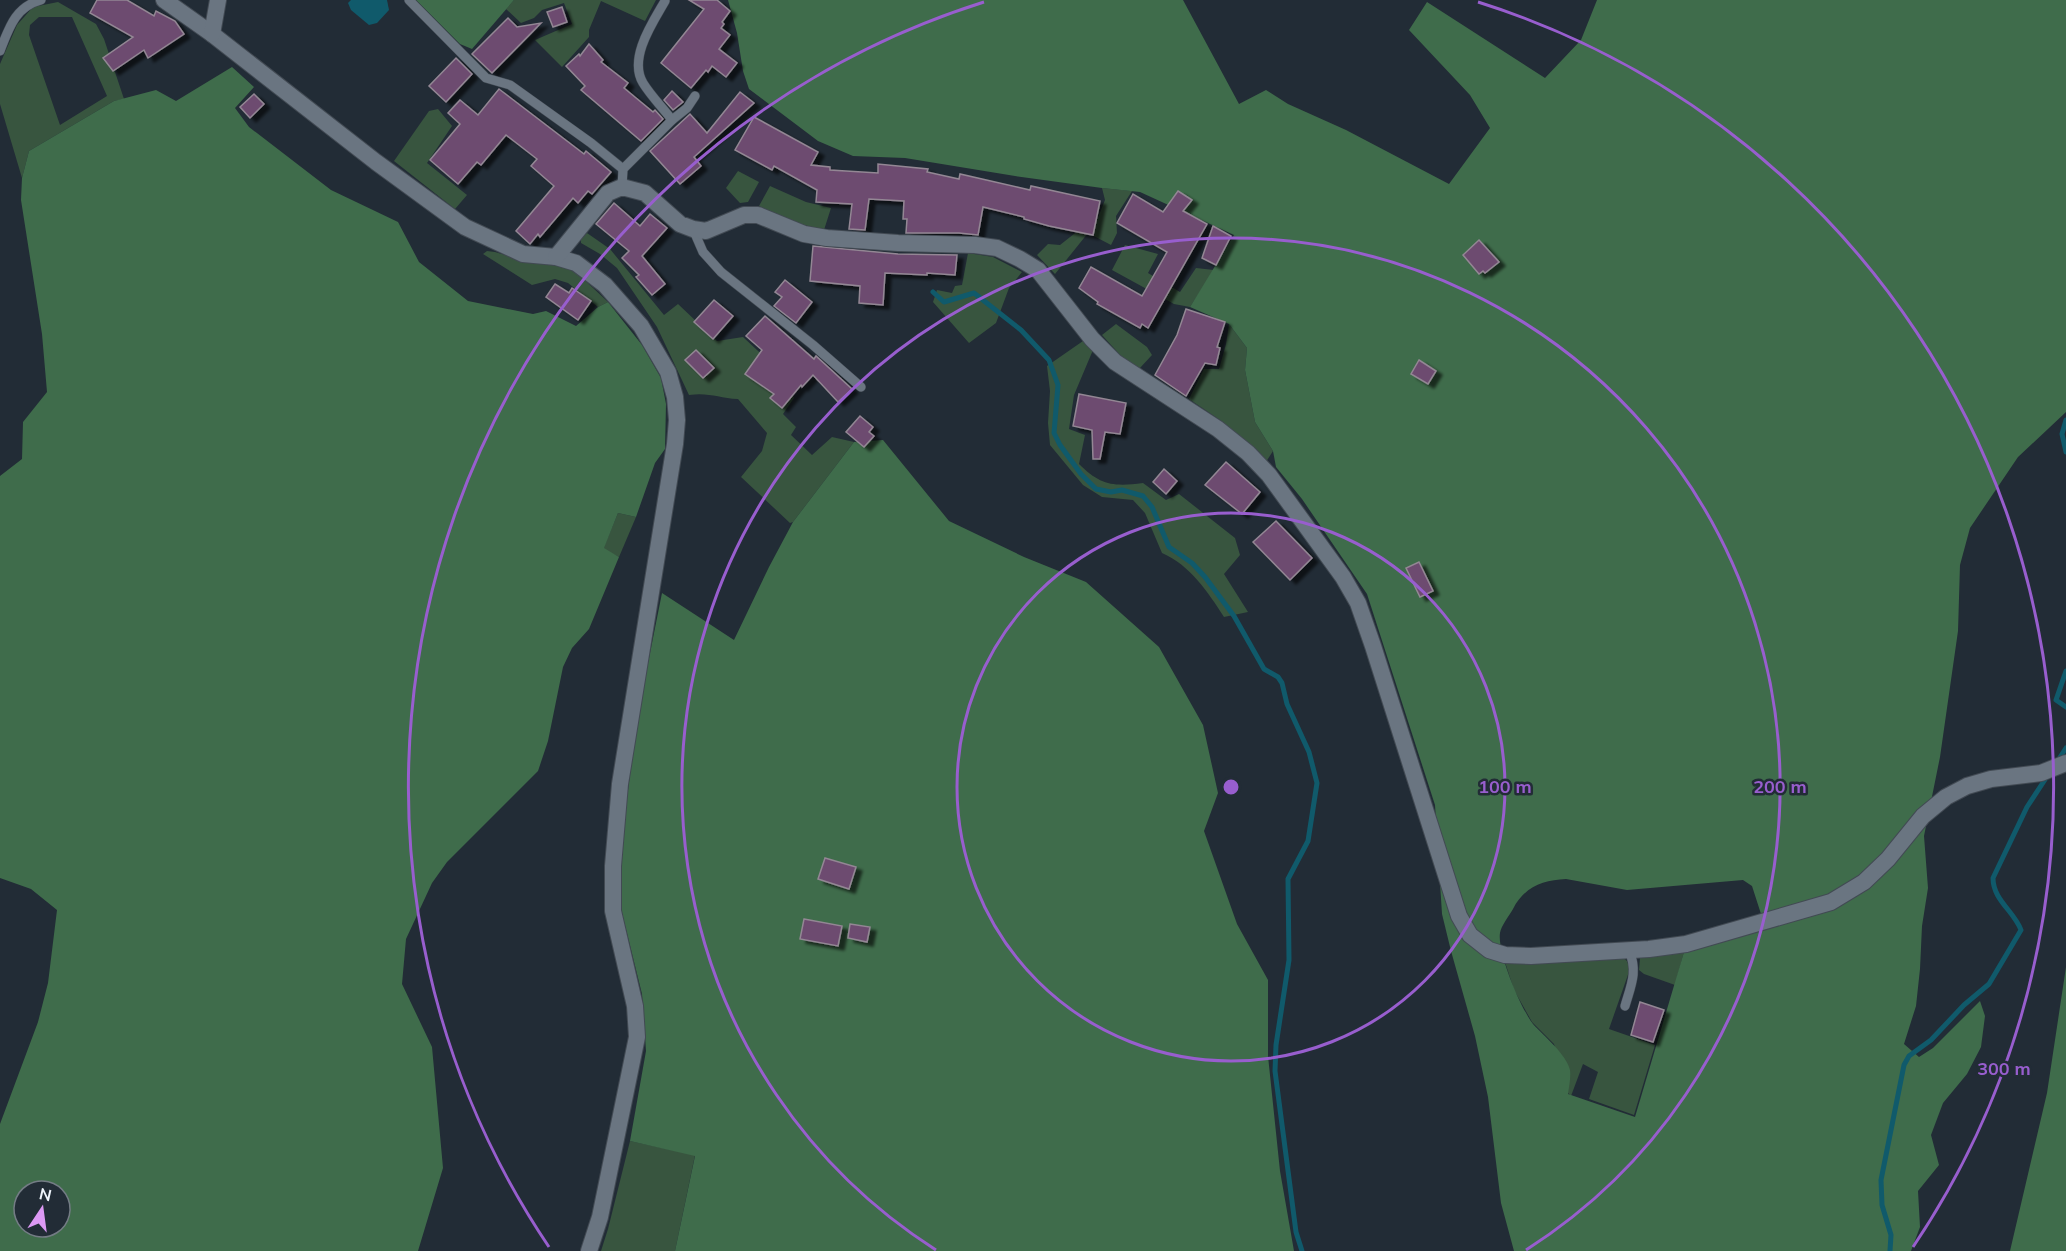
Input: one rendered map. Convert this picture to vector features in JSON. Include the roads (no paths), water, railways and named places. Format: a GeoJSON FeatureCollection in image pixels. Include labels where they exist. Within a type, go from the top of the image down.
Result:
{"type":"FeatureCollection","features":[{"type":"Feature","properties":{"kind":"street"},"geometry":{"type":"LineString","coordinates":[[164,0],[465,227],[523,254],[556,256],[576,263],[605,285],[641,326],[668,372],[675,398],[677,420],[675,444],[622,772],[613,866],[613,911],[635,1006],[637,1037],[600,1217],[589,1251]]}},
{"type":"Feature","properties":{"kind":"street"},"geometry":{"type":"LineString","coordinates":[[212,34],[218,0]]}},
{"type":"Feature","properties":{"kind":"street"},"geometry":{"type":"LineString","coordinates":[[556,256],[608,193],[622,187],[645,193],[680,224],[693,229],[706,231],[744,215],[758,215],[804,234],[827,238],[997,248],[1038,270],[1092,339],[1115,362],[1218,429],[1248,453],[1269,475],[1343,577],[1358,603],[1373,646],[1460,916],[1470,935],[1489,950],[1505,955],[1531,956],[1686,944],[1831,902],[1864,882],[1888,859],[1923,816],[1946,797],[1967,786],[1991,779],[2041,773],[2066,763]]}},
{"type":"Feature","properties":{"kind":"lane"},"geometry":{"type":"LineString","coordinates":[[0,51],[11,23],[20,10],[30,3],[41,0]]}},
{"type":"Feature","properties":{"kind":"lane"},"geometry":{"type":"LineString","coordinates":[[409,0],[486,78],[510,85],[591,143],[623,170]]}},
{"type":"Feature","properties":{"kind":"lane"},"geometry":{"type":"LineString","coordinates":[[665,1],[643,40],[639,73],[643,82],[672,120]]}},
{"type":"Feature","properties":{"kind":"lane"},"geometry":{"type":"LineString","coordinates":[[622,187],[623,170],[672,120],[687,108],[695,96]]}},
{"type":"Feature","properties":{"kind":"lane"},"geometry":{"type":"LineString","coordinates":[[693,229],[703,252],[721,272],[813,345],[861,387]]}},
{"type":"Feature","properties":{"kind":"lane"},"geometry":{"type":"LineString","coordinates":[[1625,1006],[1635,973],[1634,962],[1629,950]]}},
{"type":"Feature","properties":{"kind":"water"},"geometry":{"type":"Polygon","coordinates":[[[351,0],[387,0],[389,10],[377,23],[369,25],[351,10],[348,3],[351,0]]]}},
{"type":"Feature","properties":{"kind":"waterway"},"geometry":{"type":"LineString","coordinates":[[933,292],[944,302],[974,293],[1021,330],[1049,360],[1058,385],[1054,433],[1060,445],[1081,474],[1096,489],[1111,492],[1122,490],[1143,496],[1152,507],[1169,547],[1192,563],[1205,577],[1234,616],[1264,669],[1278,677],[1282,683],[1287,704],[1309,752],[1317,783],[1308,841],[1288,879],[1289,960],[1276,1045],[1275,1071],[1296,1232],[1302,1251]]}},
{"type":"Feature","properties":{"kind":"waterway"},"geometry":{"type":"LineString","coordinates":[[2066,420],[2062,434],[2066,452]]}},
{"type":"Feature","properties":{"kind":"waterway"},"geometry":{"type":"LineString","coordinates":[[2066,671],[2056,700],[2066,707]]}},
{"type":"Feature","properties":{"kind":"waterway"},"geometry":{"type":"LineString","coordinates":[[2057,762],[2066,748]]}},
{"type":"Feature","properties":{"kind":"waterway"},"geometry":{"type":"LineString","coordinates":[[1890,1251],[1891,1235],[1882,1205],[1881,1180],[1904,1065],[1909,1056],[1931,1040],[1964,1005],[1989,984],[2021,930],[1996,893],[1993,878],[2027,807],[2048,775]]}}]}
